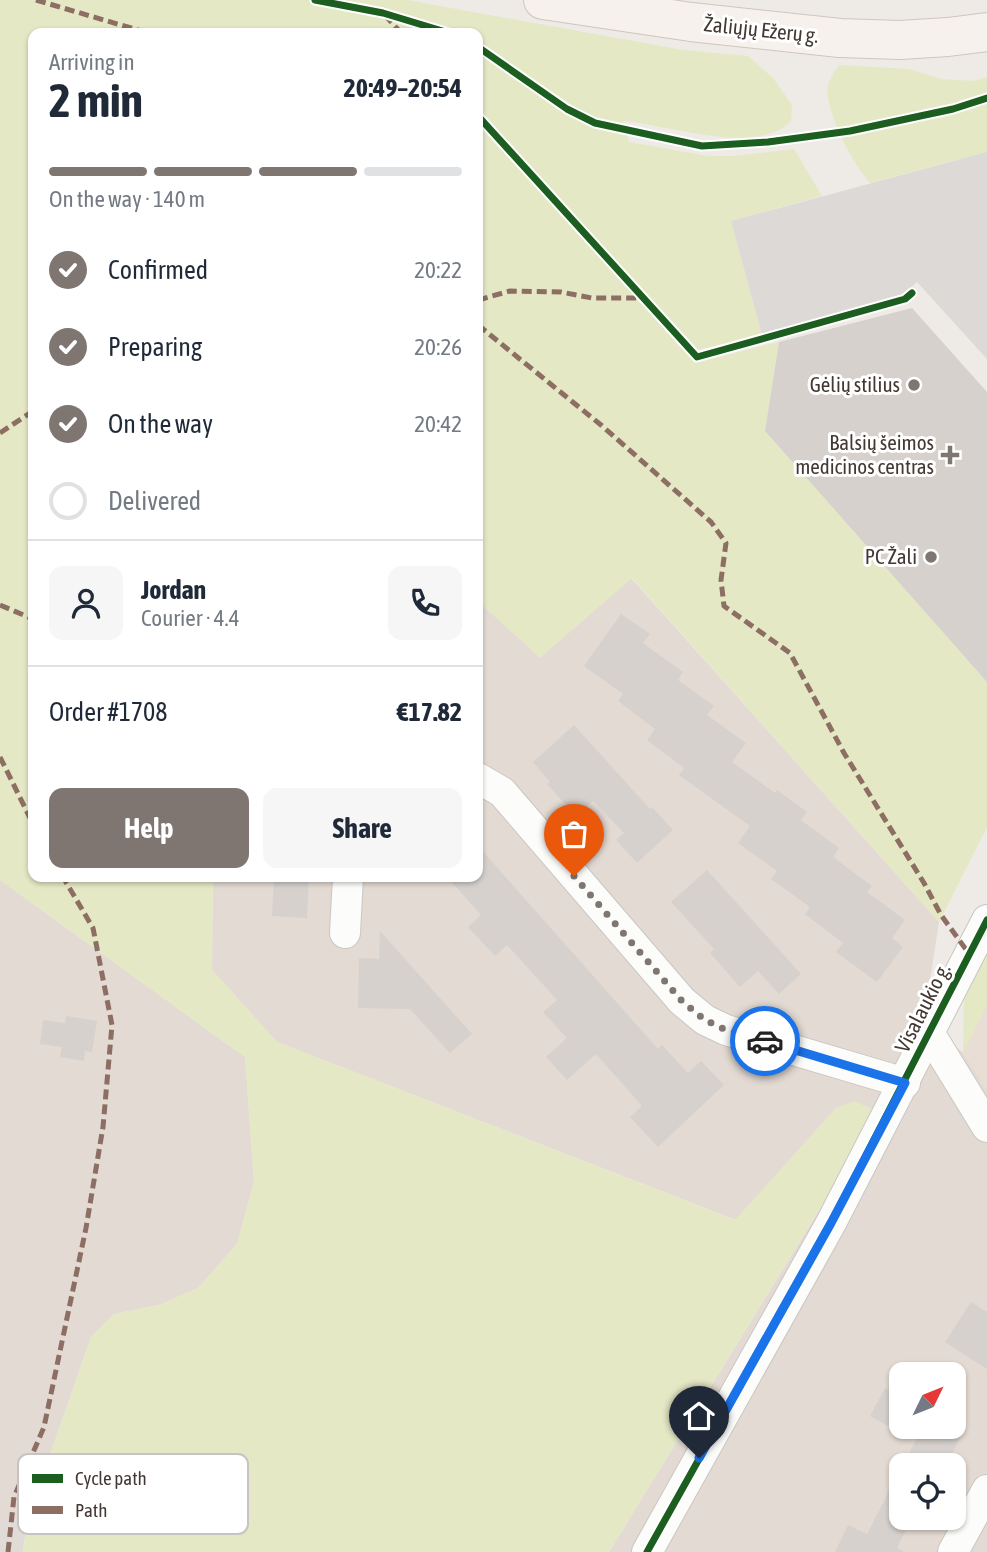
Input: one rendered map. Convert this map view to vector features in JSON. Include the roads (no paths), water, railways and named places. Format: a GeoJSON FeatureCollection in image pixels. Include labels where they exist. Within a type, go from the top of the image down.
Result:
{"type":"FeatureCollection","features":[{"type":"Feature","properties":{"kind":"main road","name":"Žaliųjų Ežerų g."},"geometry":{"type":"LineString","coordinates":[[543,0],[691,22],[840,38],[900,40],[984,34]]}},
{"type":"Feature","properties":{"kind":"street"},"geometry":{"type":"LineString","coordinates":[[483,781],[502,792],[682,1001],[705,1020],[726,1030],[905,1083]]}},
{"type":"Feature","properties":{"kind":"street"},"geometry":{"type":"LineString","coordinates":[[345,933],[348,882]]}},
{"type":"Feature","properties":{"kind":"street","name":"Visalaukio g."},"geometry":{"type":"LineString","coordinates":[[647,1552],[831,1223],[987,920]]}},
{"type":"Feature","properties":{"kind":"street"},"geometry":{"type":"LineString","coordinates":[[930,1034],[987,1127]]}},
{"type":"Feature","properties":{"kind":"street"},"geometry":{"type":"LineString","coordinates":[[953,1552],[987,1490]]}},
{"type":"Feature","properties":{"kind":"place","name":"Gėlių stilius"},"geometry":{"type":"Point","coordinates":[914,385]}},
{"type":"Feature","properties":{"kind":"place","name":"Balsių šeimos medicinos centras"},"geometry":{"type":"Point","coordinates":[950,455]}},
{"type":"Feature","properties":{"kind":"place","name":"PC Žali"},"geometry":{"type":"Point","coordinates":[931,557]}}]}
